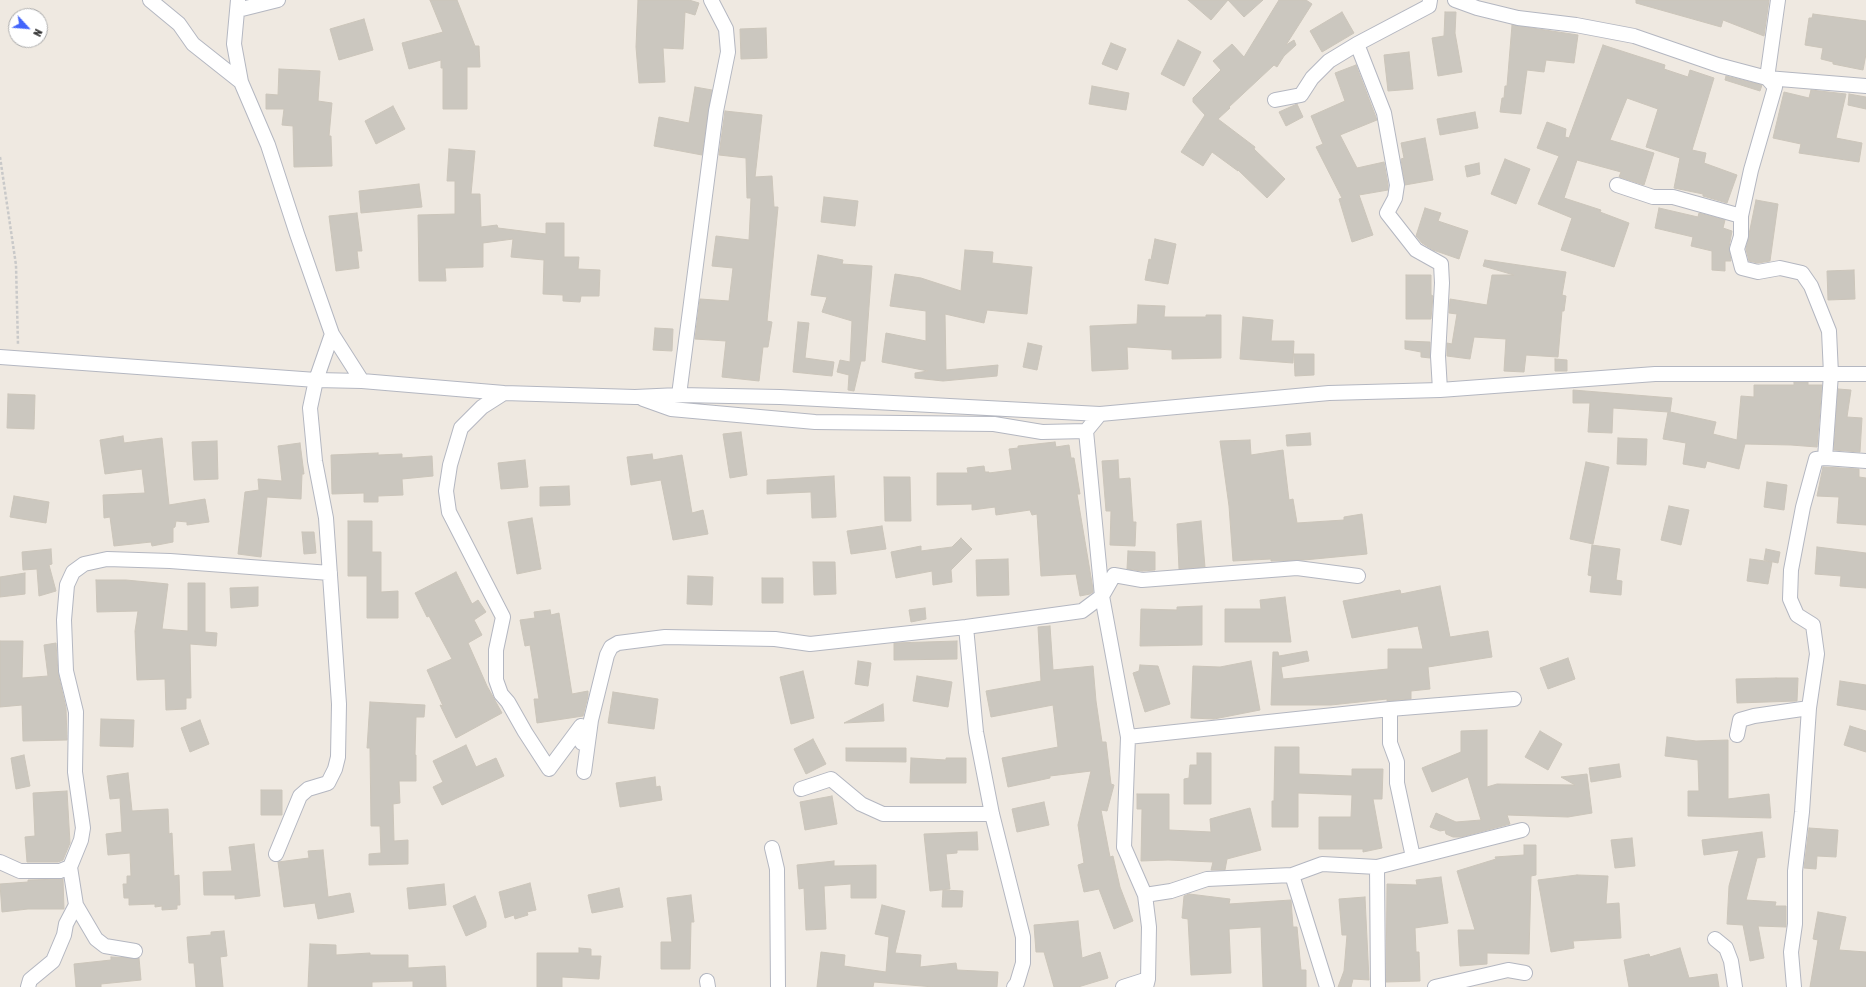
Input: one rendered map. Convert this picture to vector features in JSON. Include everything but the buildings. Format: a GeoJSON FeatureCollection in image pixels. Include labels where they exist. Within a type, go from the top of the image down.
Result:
{"type":"FeatureCollection","features":[{"type":"Feature","properties":{"kind":"street"},"geometry":{"type":"LineString","coordinates":[[150,0],[179,24],[193,44],[241,82]]}},
{"type":"Feature","properties":{"kind":"street"},"geometry":{"type":"LineString","coordinates":[[278,0],[238,5],[234,44],[241,82],[268,145],[332,334],[362,381]]}},
{"type":"Feature","properties":{"kind":"street"},"geometry":{"type":"LineString","coordinates":[[679,395],[716,111],[728,52],[726,29],[711,0]]}},
{"type":"Feature","properties":{"kind":"street"},"geometry":{"type":"LineString","coordinates":[[1275,100],[1301,95],[1312,78],[1329,61],[1357,44],[1429,6],[1430,0]]}},
{"type":"Feature","properties":{"kind":"street"},"geometry":{"type":"LineString","coordinates":[[1455,0],[1477,8],[1518,18],[1576,25],[1634,36],[1718,65],[1767,78],[1866,86]]}},
{"type":"Feature","properties":{"kind":"street"},"geometry":{"type":"LineString","coordinates":[[1778,0],[1767,78],[1775,87],[1751,170],[1741,216],[1741,236],[1738,249],[1742,268],[1758,272],[1780,268],[1802,273],[1812,286],[1829,331],[1831,374],[1826,458]]}},
{"type":"Feature","properties":{"kind":"street"},"geometry":{"type":"LineString","coordinates":[[1357,44],[1384,113],[1397,185],[1395,198],[1386,213],[1416,250],[1440,264],[1442,283],[1438,356],[1440,390]]}},
{"type":"Feature","properties":{"kind":"street"},"geometry":{"type":"LineString","coordinates":[[1617,185],[1653,197],[1673,197],[1741,216]]}},
{"type":"Feature","properties":{"kind":"street"},"geometry":{"type":"LineString","coordinates":[[276,854],[300,796],[308,789],[328,783],[335,769],[338,757],[338,704],[326,518],[315,461],[310,408],[316,380],[332,334]]}},
{"type":"Feature","properties":{"kind":"street"},"geometry":{"type":"LineString","coordinates":[[0,357],[316,380],[362,381],[504,393],[635,397],[679,395],[780,397],[1100,414],[1329,393],[1440,390],[1655,374],[1866,374]]}},
{"type":"Feature","properties":{"kind":"street"},"geometry":{"type":"LineString","coordinates":[[504,393],[482,407],[461,428],[450,465],[446,491],[449,512],[503,617],[496,650],[496,680],[501,694],[508,702],[549,769],[581,726],[584,772],[591,720],[607,654],[611,647],[618,643],[665,637],[775,639],[810,644],[966,627],[1082,612],[1102,596],[1114,575],[1142,580],[1297,568],[1358,576]]}},
{"type":"Feature","properties":{"kind":"street"},"geometry":{"type":"LineString","coordinates":[[635,397],[671,409],[815,422],[994,424],[1042,432],[1086,431]]}},
{"type":"Feature","properties":{"kind":"street"},"geometry":{"type":"LineString","coordinates":[[1100,414],[1086,431],[1102,596],[1128,737],[1124,848],[1145,895],[1149,927],[1147,983],[1123,987]]}},
{"type":"Feature","properties":{"kind":"street"},"geometry":{"type":"LineString","coordinates":[[1794,987],[1791,952],[1795,924],[1795,871],[1802,805],[1809,708],[1817,654],[1814,625],[1797,615],[1790,599],[1791,570],[1803,508],[1816,459],[1826,458],[1866,461]]}},
{"type":"Feature","properties":{"kind":"street"},"geometry":{"type":"LineString","coordinates":[[135,952],[105,946],[90,930],[76,905],[70,867],[79,847],[83,828],[75,772],[76,712],[66,671],[64,627],[67,585],[73,572],[84,564],[107,559],[170,561],[330,573]]}},
{"type":"Feature","properties":{"kind":"street"},"geometry":{"type":"LineString","coordinates":[[966,627],[976,732],[992,814],[1022,937],[1023,963],[1017,986]]}},
{"type":"Feature","properties":{"kind":"street"},"geometry":{"type":"LineString","coordinates":[[1128,737],[1390,709],[1514,699]]}},
{"type":"Feature","properties":{"kind":"street"},"geometry":{"type":"LineString","coordinates":[[1737,735],[1740,720],[1754,716],[1809,708]]}},
{"type":"Feature","properties":{"kind":"street"},"geometry":{"type":"LineString","coordinates":[[1390,709],[1390,744],[1396,762],[1397,783],[1413,857]]}},
{"type":"Feature","properties":{"kind":"street"},"geometry":{"type":"LineString","coordinates":[[801,789],[831,779],[861,804],[883,814],[992,814]]}},
{"type":"Feature","properties":{"kind":"street"},"geometry":{"type":"LineString","coordinates":[[1145,895],[1171,891],[1207,878],[1292,875],[1322,864],[1378,867],[1522,830]]}},
{"type":"Feature","properties":{"kind":"street"},"geometry":{"type":"LineString","coordinates":[[772,848],[777,869],[778,987]]}},
{"type":"Feature","properties":{"kind":"street"},"geometry":{"type":"LineString","coordinates":[[0,862],[20,871],[60,871],[70,867]]}},
{"type":"Feature","properties":{"kind":"street"},"geometry":{"type":"LineString","coordinates":[[1378,867],[1378,987]]}},
{"type":"Feature","properties":{"kind":"street"},"geometry":{"type":"LineString","coordinates":[[1292,875],[1327,987]]}},
{"type":"Feature","properties":{"kind":"street"},"geometry":{"type":"LineString","coordinates":[[28,987],[30,980],[52,961],[64,935],[66,924],[76,905]]}},
{"type":"Feature","properties":{"kind":"street"},"geometry":{"type":"LineString","coordinates":[[66,924],[90,930]]}},
{"type":"Feature","properties":{"kind":"street"},"geometry":{"type":"LineString","coordinates":[[1715,939],[1726,948],[1731,961],[1735,987]]}},
{"type":"Feature","properties":{"kind":"street"},"geometry":{"type":"LineString","coordinates":[[1435,987],[1508,970],[1525,973]]}},
{"type":"Feature","properties":{"kind":"path"},"geometry":{"type":"LineString","coordinates":[[0,157],[16,265],[19,358]]}}]}
